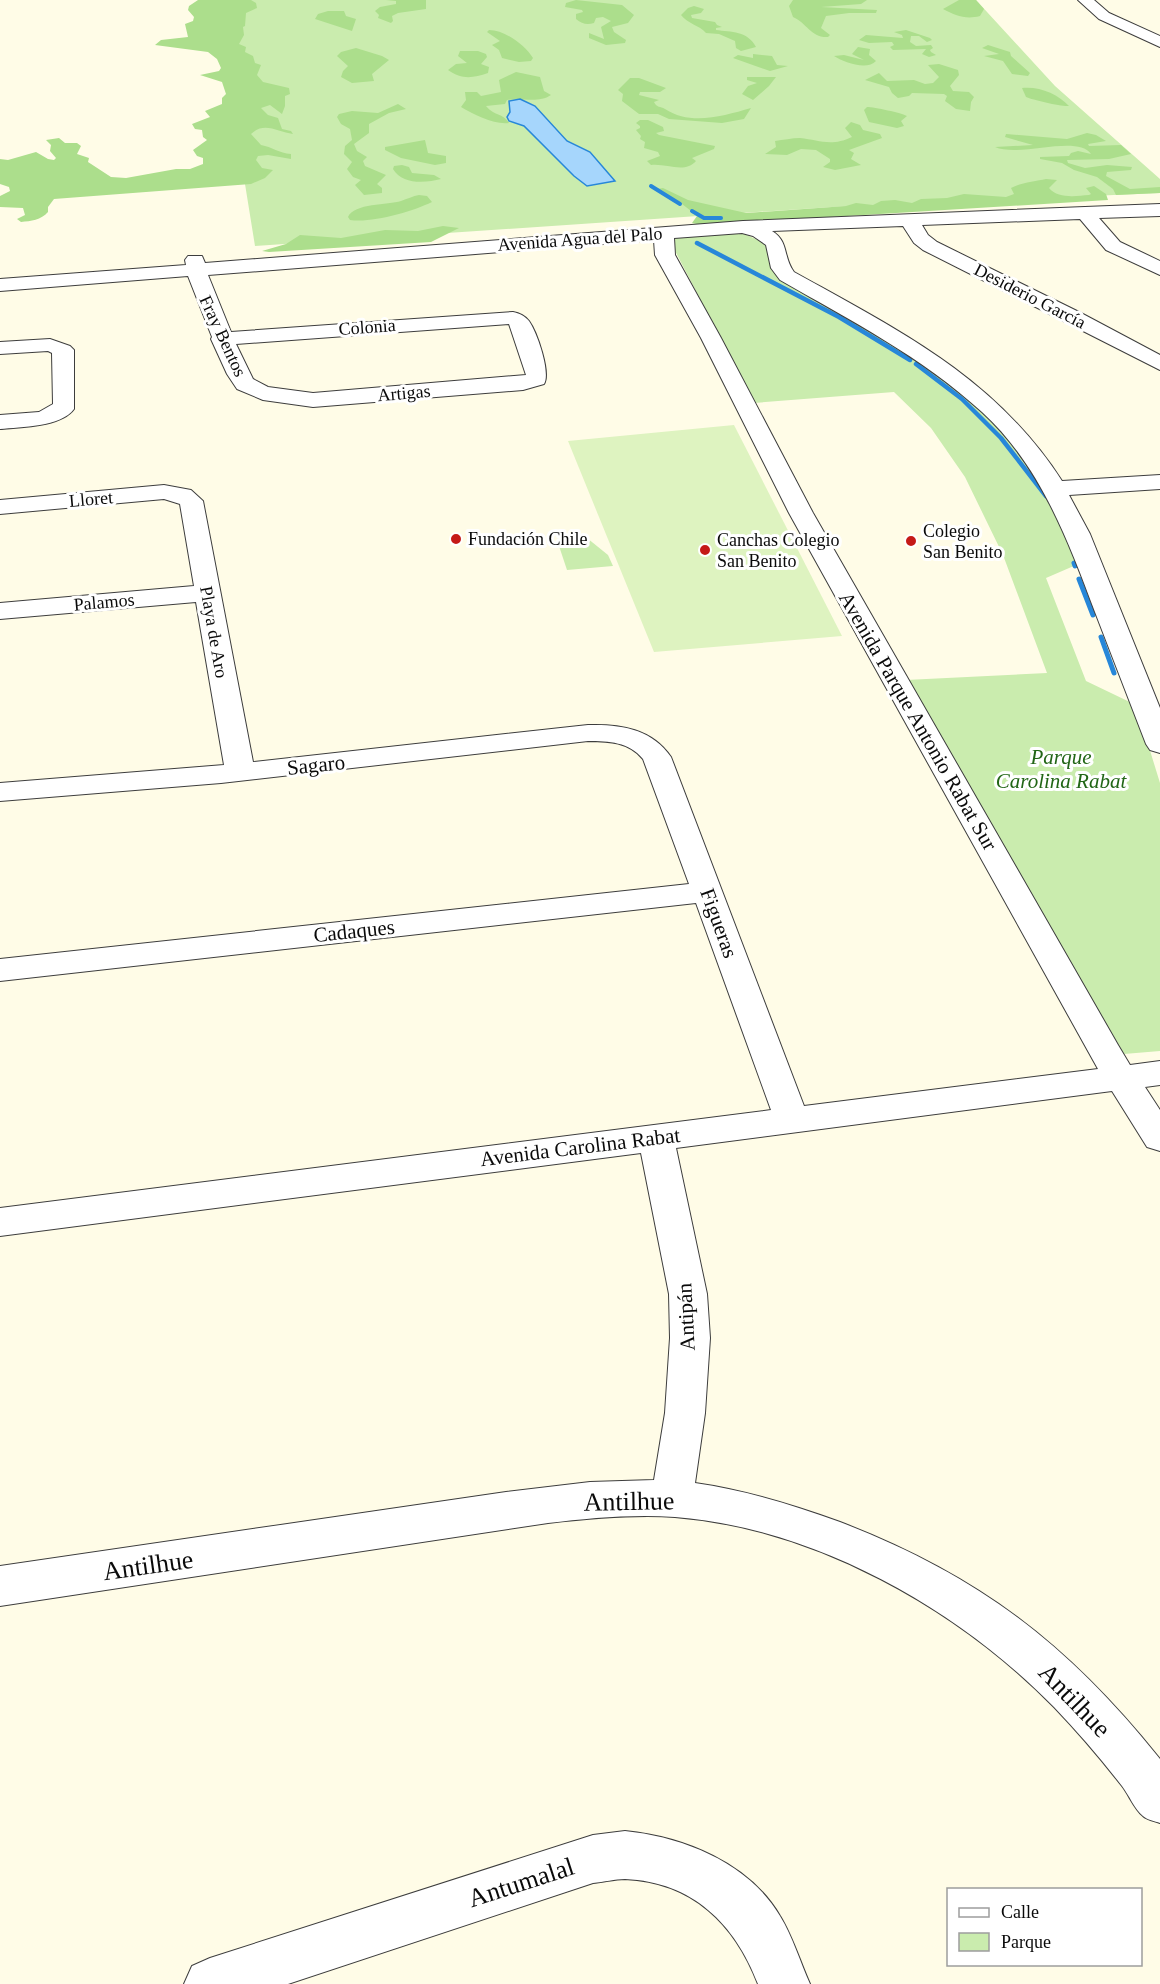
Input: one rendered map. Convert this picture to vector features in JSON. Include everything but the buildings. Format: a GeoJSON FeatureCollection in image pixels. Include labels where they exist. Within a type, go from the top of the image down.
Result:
{"type":"FeatureCollection","features":[{"type":"Feature","properties":{"kind":"street"},"geometry":{"type":"LineString","coordinates":[[1085,0],[1104,16],[1160,42]]}},
{"type":"Feature","properties":{"kind":"street","name":"Avenida Agua del Palo"},"geometry":{"type":"LineString","coordinates":[[0,285],[195,265],[577,239],[666,246],[743,227],[1160,210]]}},
{"type":"Feature","properties":{"kind":"street"},"geometry":{"type":"LineString","coordinates":[[1086,214],[1113,246],[1160,269]]}},
{"type":"Feature","properties":{"kind":"street","name":"Desiderio García"},"geometry":{"type":"LineString","coordinates":[[908,219],[921,239],[930,246],[1074,317],[1160,364]]}},
{"type":"Feature","properties":{"kind":"street"},"geometry":{"type":"LineString","coordinates":[[778,248],[800,232],[838,222]]}},
{"type":"Feature","properties":{"kind":"street"},"geometry":{"type":"LineString","coordinates":[[743,227],[771,237],[778,248],[779,266],[787,276],[902,343],[972,391],[1011,429],[1054,489],[1089,557],[1160,744]]}},
{"type":"Feature","properties":{"kind":"street"},"geometry":{"type":"LineString","coordinates":[[577,239],[634,246],[666,246],[676,242],[745,239],[763,241],[778,248]]}},
{"type":"Feature","properties":{"kind":"street","name":"Avenida Parque Antonio Rabat Sur"},"geometry":{"type":"LineString","coordinates":[[666,246],[819,547],[1120,1078],[1160,1138]]}},
{"type":"Feature","properties":{"kind":"street","name":"Fray Bentos"},"geometry":{"type":"LineString","coordinates":[[195,265],[221,339],[245,384],[252,389],[272,395]]}},
{"type":"Feature","properties":{"kind":"street","name":"Colonia"},"geometry":{"type":"LineString","coordinates":[[221,339],[513,318],[520,323],[537,372],[536,379]]}},
{"type":"Feature","properties":{"kind":"street"},"geometry":{"type":"LineString","coordinates":[[0,348],[50,345],[63,350],[64,404],[63,409],[52,416],[0,422]]}},
{"type":"Feature","properties":{"kind":"street","name":"Artigas"},"geometry":{"type":"LineString","coordinates":[[272,395],[303,400],[323,399],[523,383],[536,379]]}},
{"type":"Feature","properties":{"kind":"street"},"geometry":{"type":"LineString","coordinates":[[1054,489],[1160,482]]}},
{"type":"Feature","properties":{"kind":"street","name":"Lloret"},"geometry":{"type":"LineString","coordinates":[[0,507],[164,492],[183,495]]}},
{"type":"Feature","properties":{"kind":"street","name":"Playa de Aro"},"geometry":{"type":"LineString","coordinates":[[183,495],[190,501],[240,772]]}},
{"type":"Feature","properties":{"kind":"street","name":"Palamos"},"geometry":{"type":"LineString","coordinates":[[0,610],[207,593]]}},
{"type":"Feature","properties":{"kind":"street","name":"Sagaro"},"geometry":{"type":"LineString","coordinates":[[0,792],[112,785],[588,733],[615,733],[632,738]]}},
{"type":"Feature","properties":{"kind":"street","name":"Figueras"},"geometry":{"type":"LineString","coordinates":[[632,738],[652,750],[657,757],[792,1120]]}},
{"type":"Feature","properties":{"kind":"street","name":"Cadaques"},"geometry":{"type":"LineString","coordinates":[[0,970],[708,892]]}},
{"type":"Feature","properties":{"kind":"street","name":"Avenida Carolina Rabat"},"geometry":{"type":"LineString","coordinates":[[0,1222],[1160,1072]]}},
{"type":"Feature","properties":{"kind":"street","name":"Antipán"},"geometry":{"type":"LineString","coordinates":[[656,1137],[688,1294],[690,1338],[685,1413],[672,1499]]}},
{"type":"Feature","properties":{"kind":"street","name":"Antilhue"},"geometry":{"type":"LineString","coordinates":[[0,1586],[586,1500],[672,1499],[716,1505],[798,1526],[865,1550],[947,1592],[1012,1638],[1051,1673],[1092,1714],[1160,1800]]}},
{"type":"Feature","properties":{"kind":"street","name":"Antumalal"},"geometry":{"type":"LineString","coordinates":[[210,1984],[593,1859],[624,1855],[662,1860],[698,1874],[721,1889],[740,1905],[761,1931],[784,1984]]}},
{"type":"Feature","properties":{"kind":"green space"},"geometry":{"type":"Polygon","coordinates":[[[198,0],[251,0],[256,3],[257,8],[246,13],[244,35],[239,44],[246,47],[245,52],[253,56],[255,63],[261,65],[257,75],[263,82],[289,88],[290,94],[285,96],[282,114],[270,105],[261,108],[268,115],[278,118],[282,129],[291,131],[293,134],[271,128],[261,128],[251,134],[261,145],[291,154],[291,159],[268,155],[258,156],[256,160],[262,168],[273,170],[265,178],[251,184],[54,199],[45,215],[28,221],[21,222],[17,219],[25,215],[23,208],[0,207],[0,196],[10,191],[9,187],[0,184],[0,159],[8,160],[36,152],[54,160],[56,158],[50,151],[51,145],[46,140],[59,138],[65,143],[77,143],[81,146],[77,154],[89,158],[88,162],[111,177],[126,178],[176,169],[190,169],[203,164],[203,158],[197,156],[193,150],[207,140],[203,137],[202,130],[195,129],[192,124],[210,117],[205,111],[222,104],[222,98],[226,94],[222,82],[200,75],[219,71],[221,68],[217,59],[208,52],[155,45],[161,40],[188,37],[185,24],[193,21],[194,17],[188,10],[189,6],[198,0]]]}},
{"type":"Feature","properties":{"kind":"green space"},"geometry":{"type":"Polygon","coordinates":[[[209,0],[976,0],[1055,86],[1160,179],[1160,193],[832,207],[255,246],[209,0]]]}},
{"type":"Feature","properties":{"kind":"green space"},"geometry":{"type":"Polygon","coordinates":[[[386,0],[426,0],[426,9],[398,13],[392,16],[391,23],[378,18],[379,15],[375,11],[380,7],[396,4],[396,1],[386,0]]]}},
{"type":"Feature","properties":{"kind":"green space"},"geometry":{"type":"Polygon","coordinates":[[[576,0],[622,5],[634,15],[628,23],[612,27],[614,32],[626,40],[625,43],[606,45],[589,38],[589,33],[604,39],[601,27],[611,21],[603,17],[596,18],[591,24],[580,22],[576,19],[576,14],[583,12],[582,10],[565,7],[566,3],[576,0]]]}},
{"type":"Feature","properties":{"kind":"green space"},"geometry":{"type":"Polygon","coordinates":[[[793,0],[867,0],[861,4],[821,7],[877,10],[876,13],[826,16],[821,28],[830,35],[822,37],[813,33],[793,17],[789,6],[793,0]]]}},
{"type":"Feature","properties":{"kind":"green space"},"geometry":{"type":"Polygon","coordinates":[[[959,0],[976,0],[984,9],[980,16],[965,17],[943,9],[959,0]]]}},
{"type":"Feature","properties":{"kind":"green space"},"geometry":{"type":"Polygon","coordinates":[[[694,6],[704,9],[701,13],[691,15],[692,18],[715,22],[722,27],[716,30],[744,35],[756,47],[741,51],[736,48],[735,41],[719,34],[706,33],[681,15],[694,6]]]}},
{"type":"Feature","properties":{"kind":"green space"},"geometry":{"type":"Polygon","coordinates":[[[328,11],[344,11],[346,16],[356,19],[352,31],[315,19],[318,14],[328,11]]]}},
{"type":"Feature","properties":{"kind":"green space"},"geometry":{"type":"Polygon","coordinates":[[[489,30],[502,33],[520,43],[533,58],[531,61],[519,62],[502,58],[499,50],[492,45],[500,41],[487,32],[489,30]]]}},
{"type":"Feature","properties":{"kind":"green space"},"geometry":{"type":"Polygon","coordinates":[[[906,30],[930,38],[932,40],[927,42],[919,36],[911,36],[910,42],[916,46],[931,45],[933,48],[931,52],[936,55],[929,57],[922,54],[926,49],[893,50],[890,47],[894,45],[892,42],[869,43],[859,40],[866,35],[903,38],[902,35],[894,32],[906,30]]]}},
{"type":"Feature","properties":{"kind":"green space"},"geometry":{"type":"Polygon","coordinates":[[[988,45],[1010,52],[1011,56],[1030,73],[1028,76],[1012,74],[1003,61],[984,56],[999,54],[982,48],[988,45]]]}},
{"type":"Feature","properties":{"kind":"green space"},"geometry":{"type":"Polygon","coordinates":[[[858,47],[870,49],[869,55],[876,61],[872,64],[861,65],[843,61],[834,56],[844,55],[864,60],[852,54],[858,47]]]}},
{"type":"Feature","properties":{"kind":"green space"},"geometry":{"type":"Polygon","coordinates":[[[356,48],[389,60],[372,74],[374,81],[352,83],[341,77],[348,66],[337,56],[341,52],[356,48]]]}},
{"type":"Feature","properties":{"kind":"green space"},"geometry":{"type":"Polygon","coordinates":[[[460,51],[478,51],[486,54],[487,57],[481,64],[489,67],[488,73],[468,77],[448,70],[456,64],[467,63],[458,56],[460,51]]]}},
{"type":"Feature","properties":{"kind":"green space"},"geometry":{"type":"Polygon","coordinates":[[[753,54],[772,56],[777,65],[788,66],[770,71],[733,58],[738,55],[753,58],[753,54]]]}},
{"type":"Feature","properties":{"kind":"green space"},"geometry":{"type":"Polygon","coordinates":[[[939,64],[958,70],[959,75],[950,86],[953,91],[969,92],[974,97],[970,111],[956,109],[945,101],[947,96],[944,94],[912,93],[909,96],[898,98],[889,87],[865,80],[879,73],[887,81],[914,80],[925,84],[933,83],[939,77],[928,65],[939,64]]]}},
{"type":"Feature","properties":{"kind":"green space"},"geometry":{"type":"Polygon","coordinates":[[[516,72],[540,77],[544,91],[551,95],[535,100],[512,99],[507,100],[505,104],[486,106],[509,123],[491,121],[461,107],[466,100],[465,92],[477,92],[481,96],[501,92],[499,80],[516,72]]]}},
{"type":"Feature","properties":{"kind":"green space"},"geometry":{"type":"Polygon","coordinates":[[[747,77],[776,77],[753,100],[742,94],[748,86],[757,83],[747,80],[747,77]]]}},
{"type":"Feature","properties":{"kind":"green space"},"geometry":{"type":"Polygon","coordinates":[[[630,78],[639,78],[666,88],[660,92],[640,92],[639,95],[659,100],[654,102],[657,106],[685,117],[707,118],[751,108],[744,119],[722,123],[669,119],[658,114],[639,114],[622,101],[623,94],[618,90],[630,78]]]}},
{"type":"Feature","properties":{"kind":"green space"},"geometry":{"type":"Polygon","coordinates":[[[1022,88],[1035,88],[1048,92],[1069,106],[1026,97],[1022,88]]]}},
{"type":"Feature","properties":{"kind":"green space"},"geometry":{"type":"Polygon","coordinates":[[[398,104],[406,109],[389,113],[369,124],[369,133],[354,144],[357,151],[367,157],[363,161],[365,166],[386,175],[377,184],[382,188],[382,193],[364,195],[355,185],[361,180],[353,177],[347,169],[352,162],[344,154],[345,146],[352,140],[350,129],[341,124],[337,117],[339,114],[352,111],[378,113],[398,104]]]}},
{"type":"Feature","properties":{"kind":"green space"},"geometry":{"type":"Polygon","coordinates":[[[867,107],[907,116],[901,121],[904,126],[897,128],[869,122],[864,110],[867,107]]]}},
{"type":"Feature","properties":{"kind":"green space"},"geometry":{"type":"Polygon","coordinates":[[[640,120],[648,120],[663,127],[664,131],[656,133],[659,135],[715,146],[714,149],[692,158],[696,161],[686,167],[651,165],[647,161],[660,156],[658,152],[644,148],[645,142],[640,139],[641,136],[636,130],[640,128],[636,123],[640,120]]]}},
{"type":"Feature","properties":{"kind":"green space"},"geometry":{"type":"Polygon","coordinates":[[[851,122],[860,125],[863,130],[880,134],[882,138],[849,150],[854,153],[851,159],[861,165],[835,170],[823,167],[830,162],[830,159],[816,150],[801,149],[787,155],[765,154],[776,147],[775,141],[800,138],[825,142],[845,140],[852,137],[845,128],[851,122]]]}},
{"type":"Feature","properties":{"kind":"green space"},"geometry":{"type":"Polygon","coordinates":[[[1087,133],[1106,141],[1088,144],[1089,146],[1121,145],[1131,154],[1109,159],[1067,160],[1068,163],[1085,168],[1107,165],[1132,167],[1131,170],[1107,172],[1106,176],[1130,189],[1160,187],[1160,193],[1116,195],[1113,189],[1097,177],[1074,170],[1062,163],[1040,159],[1040,157],[1069,156],[1078,151],[1091,154],[1084,148],[1061,146],[1006,150],[995,147],[1033,145],[1005,137],[1006,134],[1067,139],[1087,133]]]}},
{"type":"Feature","properties":{"kind":"green space"},"geometry":{"type":"Polygon","coordinates":[[[425,140],[428,153],[446,156],[446,163],[435,165],[401,158],[385,150],[385,147],[425,140]]]}},
{"type":"Feature","properties":{"kind":"green space"},"geometry":{"type":"Polygon","coordinates":[[[394,166],[409,167],[412,173],[434,175],[441,179],[422,182],[402,178],[393,169],[394,166]]]}},
{"type":"Feature","properties":{"kind":"green space"},"geometry":{"type":"Polygon","coordinates":[[[1046,179],[1057,180],[1049,188],[1057,194],[1089,195],[1091,194],[1086,188],[1094,186],[1106,194],[1108,200],[701,225],[692,223],[697,216],[678,201],[657,189],[663,188],[688,200],[746,213],[846,206],[856,203],[873,205],[881,201],[895,200],[912,203],[921,199],[947,198],[964,194],[1006,197],[1014,194],[1011,188],[1015,186],[1046,179]]]}},
{"type":"Feature","properties":{"kind":"green space"},"geometry":{"type":"Polygon","coordinates":[[[419,195],[427,196],[432,202],[403,213],[381,218],[350,220],[348,217],[357,209],[401,201],[419,195]]]}},
{"type":"Feature","properties":{"kind":"green space"},"geometry":{"type":"Polygon","coordinates":[[[443,226],[459,228],[431,242],[262,251],[286,244],[300,235],[341,238],[385,230],[418,231],[443,226]]]}},
{"type":"Feature","properties":{"kind":"green space","name":"Parque Carolina Rabat"},"geometry":{"type":"Polygon","coordinates":[[[740,232],[767,244],[774,270],[915,357],[981,408],[1009,437],[1033,469],[1053,503],[1083,562],[1046,578],[1086,681],[1136,705],[1160,783],[1160,1051],[1124,1054],[906,680],[1047,673],[1003,555],[965,477],[931,428],[894,392],[754,403],[671,243],[674,236],[740,232]]]}},
{"type":"Feature","properties":{"kind":"green space","name":"Canchas Colegio San Benito"},"geometry":{"type":"Polygon","coordinates":[[[734,425],[842,636],[654,652],[568,441],[734,425]]]}},
{"type":"Feature","properties":{"kind":"green space"},"geometry":{"type":"Polygon","coordinates":[[[587,538],[608,555],[613,566],[567,570],[557,540],[587,538]]]}},
{"type":"Feature","properties":{"kind":"water"},"geometry":{"type":"Polygon","coordinates":[[[520,99],[535,106],[567,141],[590,152],[615,181],[587,186],[524,126],[509,121],[507,117],[510,112],[509,101],[520,99]]]}},
{"type":"Feature","properties":{"kind":"waterway"},"geometry":{"type":"LineString","coordinates":[[651,186],[680,204]]}},
{"type":"Feature","properties":{"kind":"waterway"},"geometry":{"type":"LineString","coordinates":[[692,211],[704,218],[721,218]]}},
{"type":"Feature","properties":{"kind":"waterway"},"geometry":{"type":"LineString","coordinates":[[697,243],[839,317],[910,360]]}},
{"type":"Feature","properties":{"kind":"waterway"},"geometry":{"type":"LineString","coordinates":[[916,364],[962,399],[1001,438],[1046,496]]}},
{"type":"Feature","properties":{"kind":"waterway"},"geometry":{"type":"LineString","coordinates":[[1079,579],[1093,615]]}},
{"type":"Feature","properties":{"kind":"waterway"},"geometry":{"type":"LineString","coordinates":[[1101,637],[1114,673]]}},
{"type":"Feature","properties":{"kind":"place","name":"Fundación Chile"},"geometry":{"type":"Point","coordinates":[456,539]}},
{"type":"Feature","properties":{"kind":"place","name":"Colegio San Benito"},"geometry":{"type":"Point","coordinates":[911,541]}},
{"type":"Feature","properties":{"kind":"place","name":"Canchas Colegio San Benito"},"geometry":{"type":"Point","coordinates":[705,550]}}]}
